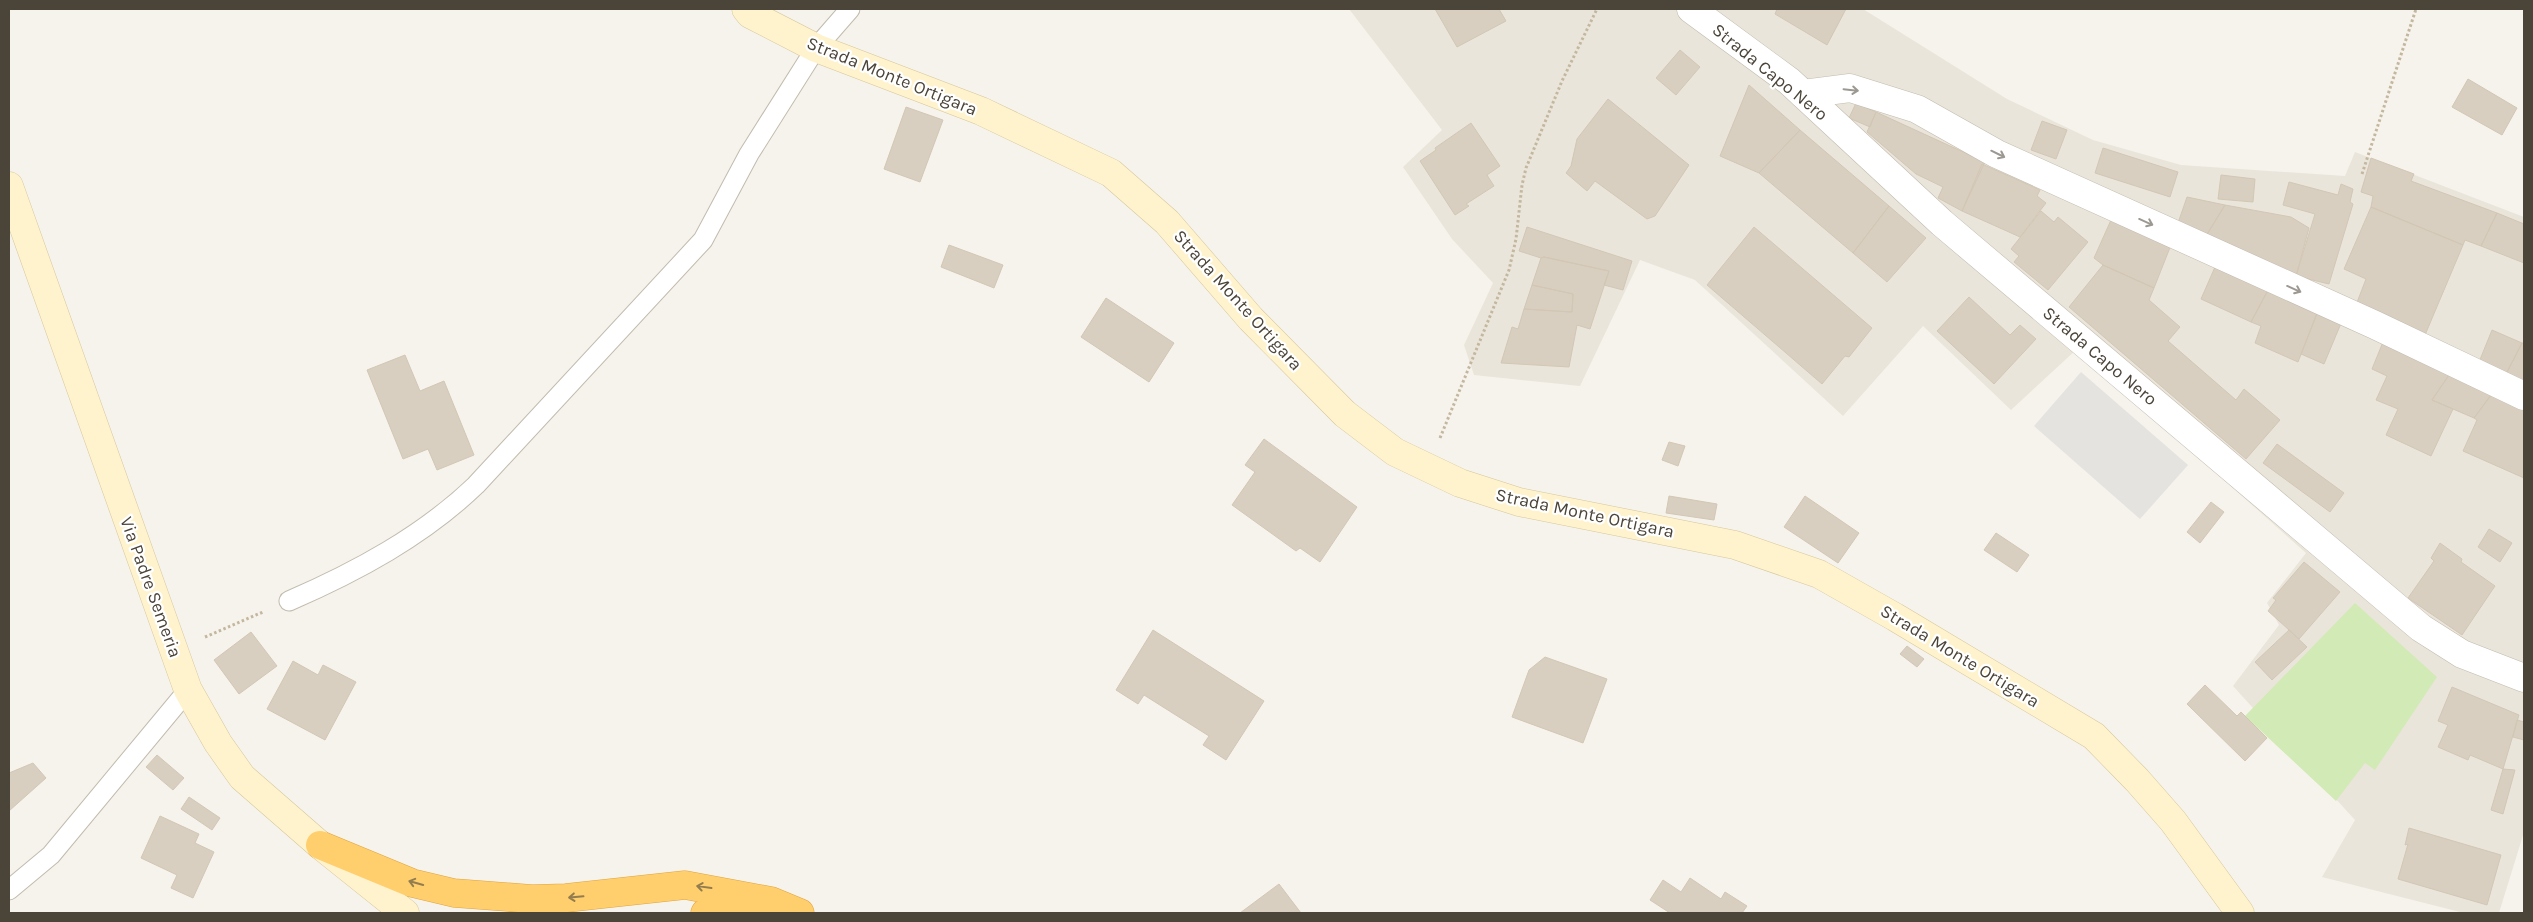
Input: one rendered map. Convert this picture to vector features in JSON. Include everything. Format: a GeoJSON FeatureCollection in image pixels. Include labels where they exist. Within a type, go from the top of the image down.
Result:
{"type":"FeatureCollection","features":[{"type":"Feature","properties":{"kind":"highway"},"geometry":{"type":"LineString","coordinates":[[320,846],[412,882],[454,893],[532,899],[625,892],[685,885],[710,888],[771,901],[800,913]]}},
{"type":"Feature","properties":{"kind":"highway"},"geometry":{"type":"LineString","coordinates":[[604,913],[625,892]]}},
{"type":"Feature","properties":{"kind":"highway"},"geometry":{"type":"LineString","coordinates":[[705,913],[717,907],[752,898]]}},
{"type":"Feature","properties":{"kind":"main road","name":"Strada Monte Ortigara"},"geometry":{"type":"LineString","coordinates":[[746,9],[750,14],[816,48],[981,111],[1111,173],[1167,222],[1251,319],[1344,414],[1395,452],[1460,483],[1519,502],[1735,545],[1819,574],[1895,616],[2094,736],[2137,780],[2173,821],[2240,913]]}},
{"type":"Feature","properties":{"kind":"main road","name":"Via Padre Semeria"},"geometry":{"type":"LineString","coordinates":[[9,186],[188,690],[218,743],[242,777],[320,846],[405,913]]}},
{"type":"Feature","properties":{"kind":"street","name":"Strada Capo Nero"},"geometry":{"type":"LineString","coordinates":[[1691,9],[1803,94],[1950,230],[2421,628],[2462,654],[2524,678]]}},
{"type":"Feature","properties":{"kind":"street"},"geometry":{"type":"LineString","coordinates":[[1803,94],[1850,88],[1917,109],[1997,154],[2375,325],[2524,396]]}},
{"type":"Feature","properties":{"kind":"lane"},"geometry":{"type":"LineString","coordinates":[[289,601],[347,576],[452,509],[476,485],[703,240],[749,154],[816,48],[850,9]]}},
{"type":"Feature","properties":{"kind":"lane"},"geometry":{"type":"LineString","coordinates":[[9,890],[51,855],[188,690]]}},
{"type":"Feature","properties":{"kind":"path"},"geometry":{"type":"LineString","coordinates":[[1431,469],[1440,439],[1509,270],[1516,239],[1522,185],[1526,168],[1562,81],[1597,9]]}},
{"type":"Feature","properties":{"kind":"path"},"geometry":{"type":"LineString","coordinates":[[2362,174],[2416,9]]}},
{"type":"Feature","properties":{"kind":"path"},"geometry":{"type":"LineString","coordinates":[[173,650],[289,601]]}},
{"type":"Feature","properties":{"kind":"shaded area"},"geometry":{"type":"Polygon","coordinates":[[[1349,9],[1863,9],[2007,99],[2093,140],[2181,165],[2345,176],[2355,152],[2524,217],[2524,832],[2499,913],[2464,913],[2322,877],[2355,820],[2233,686],[2279,625],[2267,603],[2306,553],[2077,349],[2011,410],[1923,326],[1843,416],[1695,280],[1640,260],[1580,386],[1474,375],[1464,345],[1493,283],[1452,239],[1403,167],[1442,130],[1349,9]]]}},
{"type":"Feature","properties":{"kind":"shaded area"},"geometry":{"type":"Polygon","coordinates":[[[2081,372],[2188,465],[2140,519],[2034,426],[2081,372]]]}},
{"type":"Feature","properties":{"kind":"green space"},"geometry":{"type":"Polygon","coordinates":[[[2355,603],[2437,677],[2375,770],[2365,763],[2336,801],[2245,716],[2355,603]]]}},
{"type":"Feature","properties":{"kind":"building"},"geometry":{"type":"Polygon","coordinates":[[[1435,9],[1499,9],[1506,21],[1457,47],[1435,9]]]}},
{"type":"Feature","properties":{"kind":"building"},"geometry":{"type":"Polygon","coordinates":[[[1777,9],[1846,9],[1827,45],[1775,14],[1777,9]]]}},
{"type":"Feature","properties":{"kind":"building"},"geometry":{"type":"Polygon","coordinates":[[[1680,50],[1700,67],[1676,95],[1656,78],[1680,50]]]}},
{"type":"Feature","properties":{"kind":"building"},"geometry":{"type":"Polygon","coordinates":[[[2468,79],[2517,108],[2502,135],[2452,107],[2468,79]]]}},
{"type":"Feature","properties":{"kind":"building"},"geometry":{"type":"Polygon","coordinates":[[[1749,85],[1800,130],[1759,173],[1720,156],[1749,85]]]}},
{"type":"Feature","properties":{"kind":"building"},"geometry":{"type":"Polygon","coordinates":[[[1608,99],[1689,165],[1655,216],[1647,219],[1595,181],[1587,191],[1566,173],[1571,166],[1577,139],[1608,99]]]}},
{"type":"Feature","properties":{"kind":"building"},"geometry":{"type":"Polygon","coordinates":[[[1856,103],[1876,112],[1870,127],[1849,118],[1856,103]]]}},
{"type":"Feature","properties":{"kind":"building"},"geometry":{"type":"Polygon","coordinates":[[[906,107],[943,120],[920,182],[884,169],[906,107]]]}},
{"type":"Feature","properties":{"kind":"building"},"geometry":{"type":"Polygon","coordinates":[[[1876,112],[1985,162],[1962,211],[1938,198],[1943,187],[1916,174],[1867,132],[1876,112]]]}},
{"type":"Feature","properties":{"kind":"building"},"geometry":{"type":"Polygon","coordinates":[[[2042,121],[2067,130],[2056,159],[2031,150],[2042,121]]]}},
{"type":"Feature","properties":{"kind":"building"},"geometry":{"type":"Polygon","coordinates":[[[1471,123],[1500,166],[1487,175],[1494,186],[1466,204],[1469,206],[1455,215],[1420,161],[1471,123]]]}},
{"type":"Feature","properties":{"kind":"building"},"geometry":{"type":"Polygon","coordinates":[[[1800,130],[1889,206],[1853,253],[1759,173],[1800,130]]]}},
{"type":"Feature","properties":{"kind":"building"},"geometry":{"type":"Polygon","coordinates":[[[2103,148],[2178,172],[2170,197],[2095,173],[2103,148]]]}},
{"type":"Feature","properties":{"kind":"building"},"geometry":{"type":"Polygon","coordinates":[[[2371,158],[2414,174],[2411,181],[2497,213],[2481,246],[2465,240],[2463,245],[2371,207],[2373,196],[2361,192],[2371,158]]]}},
{"type":"Feature","properties":{"kind":"building"},"geometry":{"type":"Polygon","coordinates":[[[1982,164],[2040,190],[2037,196],[2046,203],[2020,237],[1962,211],[1982,164]]]}},
{"type":"Feature","properties":{"kind":"building"},"geometry":{"type":"Polygon","coordinates":[[[2221,175],[2255,179],[2253,202],[2218,199],[2221,175]]]}},
{"type":"Feature","properties":{"kind":"building"},"geometry":{"type":"Polygon","coordinates":[[[2289,182],[2338,195],[2341,184],[2353,189],[2350,202],[2353,204],[2329,284],[2296,276],[2315,214],[2283,205],[2289,182]]]}},
{"type":"Feature","properties":{"kind":"building"},"geometry":{"type":"Polygon","coordinates":[[[2187,197],[2225,205],[2206,236],[2178,223],[2187,197]]]}},
{"type":"Feature","properties":{"kind":"building"},"geometry":{"type":"Polygon","coordinates":[[[2225,205],[2291,217],[2309,228],[2296,276],[2206,236],[2225,205]]]}},
{"type":"Feature","properties":{"kind":"building"},"geometry":{"type":"Polygon","coordinates":[[[1889,206],[1926,238],[1887,282],[1853,253],[1889,206]]]}},
{"type":"Feature","properties":{"kind":"building"},"geometry":{"type":"Polygon","coordinates":[[[2371,207],[2463,245],[2425,335],[2356,305],[2366,279],[2344,269],[2371,207]]]}},
{"type":"Feature","properties":{"kind":"building"},"geometry":{"type":"Polygon","coordinates":[[[2041,211],[2054,222],[2058,217],[2088,242],[2048,290],[2014,262],[2019,256],[2011,249],[2041,211]]]}},
{"type":"Feature","properties":{"kind":"building"},"geometry":{"type":"Polygon","coordinates":[[[2497,213],[2524,224],[2524,263],[2481,246],[2497,213]]]}},
{"type":"Feature","properties":{"kind":"building"},"geometry":{"type":"Polygon","coordinates":[[[2111,220],[2171,245],[2154,288],[2103,265],[2094,258],[2111,220]]]}},
{"type":"Feature","properties":{"kind":"building"},"geometry":{"type":"Polygon","coordinates":[[[1527,227],[1632,261],[1623,290],[1604,285],[1609,271],[1544,257],[1541,258],[1519,251],[1527,227]]]}},
{"type":"Feature","properties":{"kind":"building"},"geometry":{"type":"Polygon","coordinates":[[[1754,227],[1872,328],[1849,357],[1845,356],[1822,384],[1707,285],[1754,227]]]}},
{"type":"Feature","properties":{"kind":"building"},"geometry":{"type":"Polygon","coordinates":[[[949,245],[1003,265],[994,288],[941,267],[949,245]]]}},
{"type":"Feature","properties":{"kind":"building"},"geometry":{"type":"Polygon","coordinates":[[[1544,257],[1609,271],[1590,329],[1577,325],[1569,367],[1501,363],[1512,327],[1518,329],[1524,309],[1572,312],[1573,294],[1532,285],[1541,258],[1544,257]]]}},
{"type":"Feature","properties":{"kind":"building"},"geometry":{"type":"Polygon","coordinates":[[[2103,265],[2154,288],[2149,300],[2180,327],[2168,341],[2236,400],[2244,389],[2280,420],[2246,459],[2069,307],[2103,265]]]}},
{"type":"Feature","properties":{"kind":"building"},"geometry":{"type":"Polygon","coordinates":[[[2215,267],[2268,290],[2251,322],[2201,299],[2215,267]]]}},
{"type":"Feature","properties":{"kind":"building"},"geometry":{"type":"Polygon","coordinates":[[[1532,285],[1573,294],[1572,312],[1524,309],[1532,285]]]}},
{"type":"Feature","properties":{"kind":"building"},"geometry":{"type":"Polygon","coordinates":[[[2268,290],[2318,311],[2298,362],[2255,343],[2261,326],[2251,322],[2268,290]]]}},
{"type":"Feature","properties":{"kind":"building"},"geometry":{"type":"Polygon","coordinates":[[[1969,297],[2010,335],[2020,325],[2036,339],[1994,384],[1937,331],[1969,297]]]}},
{"type":"Feature","properties":{"kind":"building"},"geometry":{"type":"Polygon","coordinates":[[[1106,298],[1174,343],[1149,382],[1081,337],[1106,298]]]}},
{"type":"Feature","properties":{"kind":"building"},"geometry":{"type":"Polygon","coordinates":[[[2318,311],[2342,321],[2324,364],[2301,354],[2318,311]]]}},
{"type":"Feature","properties":{"kind":"building"},"geometry":{"type":"Polygon","coordinates":[[[2492,330],[2522,343],[2504,378],[2477,367],[2492,330]]]}},
{"type":"Feature","properties":{"kind":"building"},"geometry":{"type":"Polygon","coordinates":[[[2383,342],[2451,372],[2432,400],[2453,409],[2431,456],[2386,435],[2398,409],[2376,400],[2387,376],[2372,369],[2383,342]]]}},
{"type":"Feature","properties":{"kind":"building"},"geometry":{"type":"Polygon","coordinates":[[[2522,343],[2524,343],[2524,386],[2504,378],[2522,343]]]}},
{"type":"Feature","properties":{"kind":"building"},"geometry":{"type":"Polygon","coordinates":[[[405,355],[420,391],[444,381],[474,455],[437,470],[428,449],[403,459],[367,370],[405,355]]]}},
{"type":"Feature","properties":{"kind":"building"},"geometry":{"type":"Polygon","coordinates":[[[2451,372],[2494,391],[2474,418],[2432,400],[2451,372]]]}},
{"type":"Feature","properties":{"kind":"building"},"geometry":{"type":"Polygon","coordinates":[[[2494,391],[2524,404],[2524,478],[2463,451],[2477,420],[2474,418],[2494,391]]]}},
{"type":"Feature","properties":{"kind":"building"},"geometry":{"type":"Polygon","coordinates":[[[1264,439],[1357,507],[1320,562],[1300,548],[1296,551],[1232,505],[1255,472],[1245,465],[1264,439]]]}},
{"type":"Feature","properties":{"kind":"building"},"geometry":{"type":"Polygon","coordinates":[[[1669,442],[1685,446],[1678,466],[1662,460],[1669,442]]]}},
{"type":"Feature","properties":{"kind":"building"},"geometry":{"type":"Polygon","coordinates":[[[2277,444],[2344,493],[2330,512],[2263,463],[2277,444]]]}},
{"type":"Feature","properties":{"kind":"building"},"geometry":{"type":"Polygon","coordinates":[[[1669,496],[1717,504],[1714,520],[1666,513],[1669,496]]]}},
{"type":"Feature","properties":{"kind":"building"},"geometry":{"type":"Polygon","coordinates":[[[1805,496],[1859,533],[1838,563],[1784,527],[1805,496]]]}},
{"type":"Feature","properties":{"kind":"building"},"geometry":{"type":"Polygon","coordinates":[[[2211,502],[2224,512],[2200,543],[2187,532],[2211,502]]]}},
{"type":"Feature","properties":{"kind":"building"},"geometry":{"type":"Polygon","coordinates":[[[2489,529],[2512,543],[2500,562],[2478,547],[2489,529]]]}},
{"type":"Feature","properties":{"kind":"building"},"geometry":{"type":"Polygon","coordinates":[[[1996,533],[2029,555],[2017,572],[1984,550],[1996,533]]]}},
{"type":"Feature","properties":{"kind":"building"},"geometry":{"type":"Polygon","coordinates":[[[2440,543],[2462,559],[2461,562],[2495,586],[2462,635],[2408,598],[2434,561],[2431,558],[2440,543]]]}},
{"type":"Feature","properties":{"kind":"building"},"geometry":{"type":"Polygon","coordinates":[[[2304,562],[2340,592],[2299,639],[2268,611],[2276,600],[2273,598],[2304,562]]]}},
{"type":"Feature","properties":{"kind":"building"},"geometry":{"type":"Polygon","coordinates":[[[1153,630],[1264,701],[1226,760],[1203,745],[1209,736],[1144,695],[1138,704],[1116,690],[1153,630]]]}},
{"type":"Feature","properties":{"kind":"building"},"geometry":{"type":"Polygon","coordinates":[[[2289,630],[2307,647],[2272,680],[2255,662],[2289,630]]]}},
{"type":"Feature","properties":{"kind":"building"},"geometry":{"type":"Polygon","coordinates":[[[251,632],[277,666],[239,694],[214,660],[251,632]]]}},
{"type":"Feature","properties":{"kind":"building"},"geometry":{"type":"Polygon","coordinates":[[[1907,646],[1924,659],[1917,667],[1900,654],[1907,646]]]}},
{"type":"Feature","properties":{"kind":"building"},"geometry":{"type":"Polygon","coordinates":[[[1545,657],[1607,679],[1583,743],[1512,717],[1529,670],[1545,657]]]}},
{"type":"Feature","properties":{"kind":"building"},"geometry":{"type":"Polygon","coordinates":[[[293,661],[318,675],[323,665],[356,682],[325,740],[267,709],[293,661]]]}},
{"type":"Feature","properties":{"kind":"building"},"geometry":{"type":"Polygon","coordinates":[[[2205,685],[2237,716],[2241,712],[2267,738],[2245,761],[2187,704],[2205,685]]]}},
{"type":"Feature","properties":{"kind":"building"},"geometry":{"type":"Polygon","coordinates":[[[2452,687],[2519,715],[2503,769],[2470,755],[2468,760],[2438,747],[2448,725],[2438,721],[2452,687]]]}},
{"type":"Feature","properties":{"kind":"building"},"geometry":{"type":"Polygon","coordinates":[[[2517,720],[2524,722],[2524,740],[2513,737],[2517,720]]]}},
{"type":"Feature","properties":{"kind":"building"},"geometry":{"type":"Polygon","coordinates":[[[157,755],[184,778],[173,790],[146,767],[157,755]]]}},
{"type":"Feature","properties":{"kind":"building"},"geometry":{"type":"Polygon","coordinates":[[[33,763],[46,778],[9,811],[9,773],[33,763]]]}},
{"type":"Feature","properties":{"kind":"building"},"geometry":{"type":"Polygon","coordinates":[[[2503,769],[2515,770],[2503,814],[2491,810],[2503,769]]]}},
{"type":"Feature","properties":{"kind":"building"},"geometry":{"type":"Polygon","coordinates":[[[189,797],[220,818],[212,830],[181,809],[189,797]]]}},
{"type":"Feature","properties":{"kind":"building"},"geometry":{"type":"Polygon","coordinates":[[[160,816],[199,834],[195,843],[214,852],[193,898],[171,888],[177,875],[141,858],[160,816]]]}},
{"type":"Feature","properties":{"kind":"building"},"geometry":{"type":"Polygon","coordinates":[[[2409,828],[2501,855],[2487,905],[2398,879],[2408,844],[2405,845],[2409,828]]]}},
{"type":"Feature","properties":{"kind":"building"},"geometry":{"type":"Polygon","coordinates":[[[1690,878],[1721,899],[1725,892],[1747,906],[1742,913],[1670,913],[1650,900],[1663,880],[1681,892],[1690,878]]]}},
{"type":"Feature","properties":{"kind":"building"},"geometry":{"type":"Polygon","coordinates":[[[1279,884],[1301,913],[1240,913],[1279,884]]]}}]}
